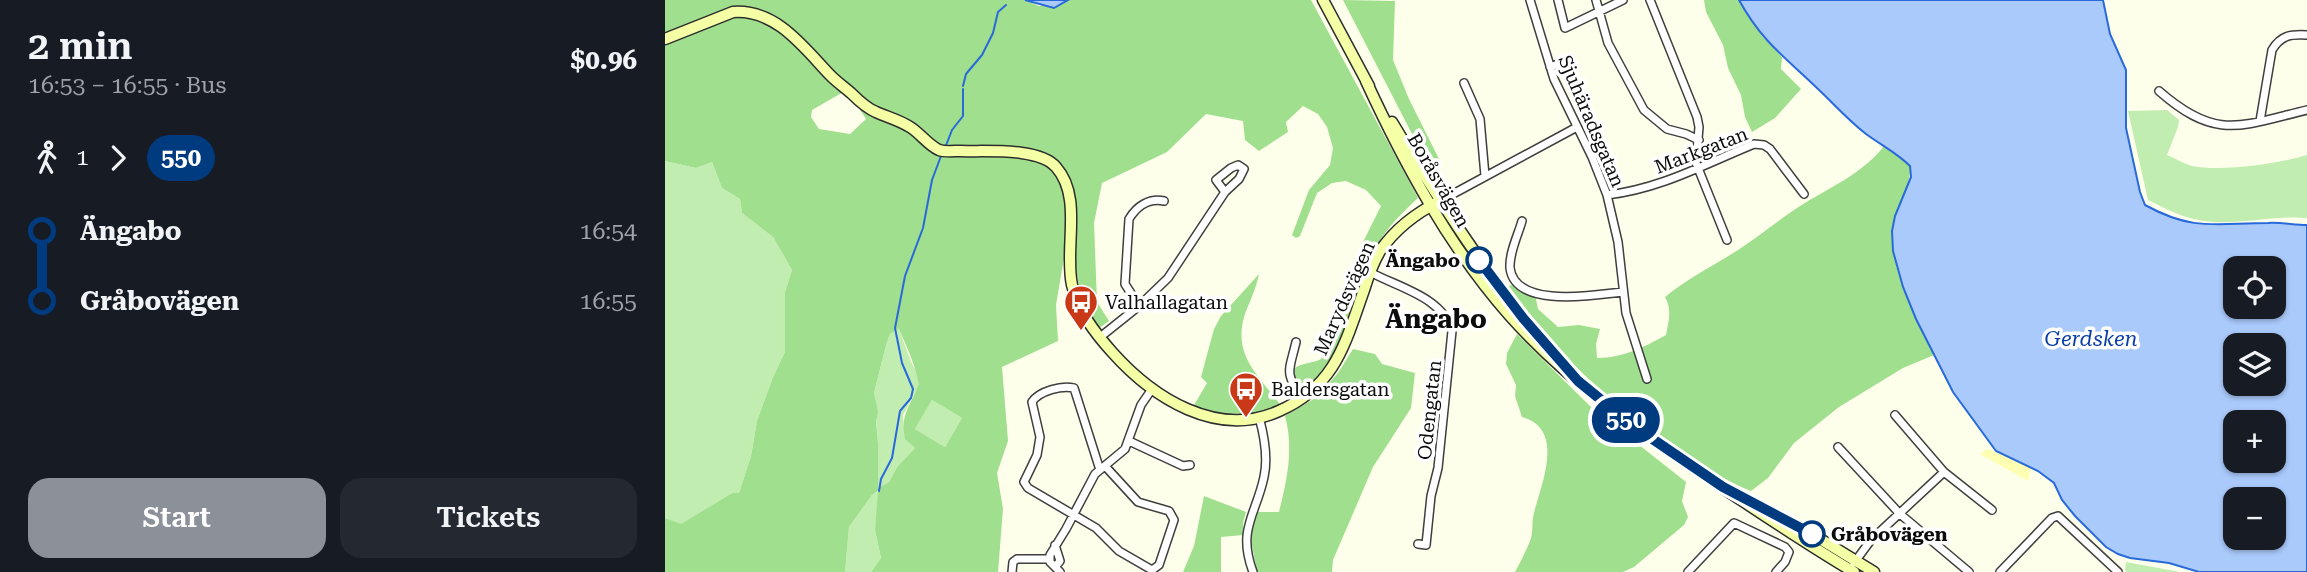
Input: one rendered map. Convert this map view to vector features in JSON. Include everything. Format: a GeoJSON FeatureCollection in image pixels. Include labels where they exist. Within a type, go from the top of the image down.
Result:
{"type":"FeatureCollection","features":[{"type":"Feature","properties":{"kind":"street","name":"Boråsvägen"},"geometry":{"type":"LineString","coordinates":[[1323,0],[1436,203],[1504,295],[1578,381],[1632,425],[1763,516],[1850,571]]}},
{"type":"Feature","properties":{"kind":"street","name":"Sjuhäradsgatan"},"geometry":{"type":"LineString","coordinates":[[1530,0],[1550,67],[1607,195],[1618,242],[1622,292],[1629,326],[1647,379]]}},
{"type":"Feature","properties":{"kind":"street"},"geometry":{"type":"LineString","coordinates":[[1558,0],[1565,28],[1623,0]]}},
{"type":"Feature","properties":{"kind":"street"},"geometry":{"type":"LineString","coordinates":[[1596,0],[1608,43],[1644,110],[1667,129],[1699,140]]}},
{"type":"Feature","properties":{"kind":"street"},"geometry":{"type":"LineString","coordinates":[[1650,0],[1697,117],[1698,168],[1727,240]]}},
{"type":"Feature","properties":{"kind":"street","name":"Marydsvägen"},"geometry":{"type":"LineString","coordinates":[[665,39],[733,12],[745,12],[766,18],[795,37],[831,76],[864,105],[911,127],[940,150],[1011,152],[1048,159],[1062,173],[1067,185],[1070,202],[1072,284],[1078,304],[1099,338],[1152,389],[1173,403],[1211,417],[1231,420],[1259,417],[1280,411],[1320,384],[1336,363],[1345,345],[1370,272],[1381,249],[1397,230],[1436,203]]}},
{"type":"Feature","properties":{"kind":"street"},"geometry":{"type":"LineString","coordinates":[[2260,121],[2272,50],[2285,36],[2307,35]]}},
{"type":"Feature","properties":{"kind":"street"},"geometry":{"type":"LineString","coordinates":[[1550,67],[1569,60]]}},
{"type":"Feature","properties":{"kind":"street"},"geometry":{"type":"LineString","coordinates":[[1464,83],[1480,119],[1485,176]]}},
{"type":"Feature","properties":{"kind":"street"},"geometry":{"type":"LineString","coordinates":[[2159,91],[2183,112],[2205,122],[2231,126],[2307,110]]}},
{"type":"Feature","properties":{"kind":"street"},"geometry":{"type":"LineString","coordinates":[[1436,203],[1577,127]]}},
{"type":"Feature","properties":{"kind":"street","name":"Markgatan"},"geometry":{"type":"LineString","coordinates":[[1607,195],[1643,189],[1754,144],[1764,145],[1804,194]]}},
{"type":"Feature","properties":{"kind":"street"},"geometry":{"type":"LineString","coordinates":[[1099,338],[1168,278],[1225,192]]}},
{"type":"Feature","properties":{"kind":"street"},"geometry":{"type":"LineString","coordinates":[[1139,306],[1125,284],[1129,219],[1134,211],[1148,202],[1164,201]]}},
{"type":"Feature","properties":{"kind":"street"},"geometry":{"type":"LineString","coordinates":[[1522,221],[1510,265],[1515,281],[1521,287],[1553,296],[1622,292]]}},
{"type":"Feature","properties":{"kind":"street","name":"Odengatan"},"geometry":{"type":"LineString","coordinates":[[1370,272],[1433,304],[1445,314],[1451,331],[1438,468],[1431,496],[1426,545],[1418,544]]}},
{"type":"Feature","properties":{"kind":"street"},"geometry":{"type":"LineString","coordinates":[[1296,342],[1288,369],[1292,383],[1302,398]]}},
{"type":"Feature","properties":{"kind":"street"},"geometry":{"type":"LineString","coordinates":[[1067,386],[1074,388],[1103,468],[1138,502],[1169,511],[1174,520],[1159,565],[1152,570],[1119,551],[1096,528],[1074,514],[1028,488],[1024,482],[1037,456],[1039,438],[1032,402],[1036,396],[1067,386]]}},
{"type":"Feature","properties":{"kind":"street"},"geometry":{"type":"LineString","coordinates":[[1049,559],[1095,474],[1120,454],[1129,441],[1141,405],[1152,389]]}},
{"type":"Feature","properties":{"kind":"street"},"geometry":{"type":"LineString","coordinates":[[1895,415],[1944,472],[1992,510]]}},
{"type":"Feature","properties":{"kind":"street"},"geometry":{"type":"LineString","coordinates":[[1253,572],[1247,551],[1248,526],[1265,472],[1259,417]]}},
{"type":"Feature","properties":{"kind":"street"},"geometry":{"type":"LineString","coordinates":[[1129,441],[1183,466],[1190,465]]}},
{"type":"Feature","properties":{"kind":"street"},"geometry":{"type":"LineString","coordinates":[[1838,447],[1900,514],[1969,572]]}},
{"type":"Feature","properties":{"kind":"street"},"geometry":{"type":"LineString","coordinates":[[1850,571],[1871,540],[1944,472]]}},
{"type":"Feature","properties":{"kind":"street","name":"Boråsvägen"},"geometry":{"type":"LineString","coordinates":[[1723,487],[1812,534],[1874,572]]}},
{"type":"Feature","properties":{"kind":"street"},"geometry":{"type":"LineString","coordinates":[[2000,572],[2052,517],[2058,516],[2118,572]]}},
{"type":"Feature","properties":{"kind":"street"},"geometry":{"type":"LineString","coordinates":[[1688,572],[1734,523],[1785,547],[1789,552],[1776,572]]}},
{"type":"Feature","properties":{"kind":"street"},"geometry":{"type":"LineString","coordinates":[[1055,545],[1060,561],[1058,569]]}},
{"type":"Feature","properties":{"kind":"street"},"geometry":{"type":"LineString","coordinates":[[1012,572],[1013,562],[1017,559],[1049,559],[1058,569]]}},
{"type":"Feature","properties":{"kind":"shaded area"},"geometry":{"type":"Polygon","coordinates":[[[665,0],[1025,0],[1039,6],[1068,0],[1311,0],[1418,198],[1388,229],[1371,255],[1330,360],[1308,386],[1301,386],[1292,373],[1298,366],[1321,359],[1332,321],[1363,242],[1381,206],[1366,190],[1346,181],[1332,183],[1317,193],[1300,236],[1296,238],[1292,235],[1309,190],[1330,165],[1333,148],[1327,127],[1318,114],[1303,106],[1286,122],[1288,132],[1259,151],[1245,140],[1243,121],[1206,114],[1167,152],[1102,183],[1094,223],[1097,302],[1109,321],[1099,328],[1082,303],[1073,252],[1065,252],[1056,305],[1058,341],[1002,367],[1008,441],[997,473],[1003,509],[998,572],[871,572],[881,558],[875,530],[878,491],[872,495],[849,527],[845,572],[665,572],[665,518],[681,524],[732,493],[739,493],[751,456],[757,421],[785,352],[785,292],[792,270],[773,237],[742,213],[740,199],[722,188],[712,162],[696,168],[665,161],[665,0]],[[845,91],[812,110],[811,117],[819,129],[850,134],[866,119],[845,91]],[[898,328],[890,334],[874,393],[878,412],[878,488],[889,482],[897,467],[915,448],[905,439],[904,423],[918,386],[917,375],[898,328]],[[932,400],[915,429],[945,447],[962,418],[932,400]]]}},
{"type":"Feature","properties":{"kind":"shaded area"},"geometry":{"type":"Polygon","coordinates":[[[1343,0],[1395,1],[1393,60],[1439,159],[1428,165],[1343,0]]]}},
{"type":"Feature","properties":{"kind":"shaded area"},"geometry":{"type":"Polygon","coordinates":[[[1704,0],[1739,0],[1762,36],[1782,57],[1781,69],[1801,89],[1775,118],[1752,132],[1745,117],[1741,95],[1728,68],[1723,45],[1706,12],[1704,0]]]}},
{"type":"Feature","properties":{"kind":"shaded area"},"geometry":{"type":"Polygon","coordinates":[[[2167,110],[2179,120],[2167,155],[2189,165],[2234,168],[2307,155],[2307,218],[2204,221],[2168,210],[2148,200],[2128,111],[2167,110]]]}},
{"type":"Feature","properties":{"kind":"shaded area"},"geometry":{"type":"Polygon","coordinates":[[[1884,146],[1910,166],[1908,182],[1893,228],[1892,242],[1905,293],[1934,355],[1903,368],[1839,407],[1794,443],[1768,478],[1751,491],[1685,455],[1617,404],[1555,345],[1506,287],[1521,282],[1534,289],[1538,309],[1558,327],[1579,325],[1600,329],[1596,344],[1597,358],[1633,351],[1666,335],[1669,311],[1665,297],[1747,244],[1796,208],[1858,171],[1884,146]]]}},
{"type":"Feature","properties":{"kind":"shaded area"},"geometry":{"type":"Polygon","coordinates":[[[665,161],[696,168],[712,162],[722,188],[740,199],[742,213],[773,237],[792,270],[785,292],[785,352],[757,421],[751,456],[739,493],[732,493],[680,525],[665,518],[665,161]]]}},
{"type":"Feature","properties":{"kind":"shaded area"},"geometry":{"type":"Polygon","coordinates":[[[1259,274],[1244,317],[1242,344],[1257,375],[1281,406],[1237,414],[1193,407],[1207,383],[1201,377],[1214,329],[1221,316],[1259,274]]]}},
{"type":"Feature","properties":{"kind":"shaded area"},"geometry":{"type":"Polygon","coordinates":[[[898,327],[918,374],[918,387],[903,415],[905,438],[915,448],[897,467],[889,482],[878,488],[874,393],[887,342],[890,334],[898,327]]]}},
{"type":"Feature","properties":{"kind":"shaded area"},"geometry":{"type":"Polygon","coordinates":[[[1517,334],[1591,407],[1686,482],[1682,501],[1688,517],[1684,525],[1634,567],[1623,572],[1515,572],[1531,538],[1533,517],[1547,460],[1544,434],[1536,424],[1522,417],[1515,396],[1516,385],[1506,364],[1507,353],[1517,334]]]}},
{"type":"Feature","properties":{"kind":"shaded area"},"geometry":{"type":"Polygon","coordinates":[[[1353,349],[1375,354],[1382,364],[1415,373],[1411,408],[1373,467],[1333,560],[1332,572],[1257,572],[1250,535],[1255,512],[1279,512],[1289,452],[1285,416],[1317,397],[1338,373],[1353,349]]]}},
{"type":"Feature","properties":{"kind":"shaded area"},"geometry":{"type":"Polygon","coordinates":[[[932,400],[962,418],[945,447],[915,429],[932,400]]]}},
{"type":"Feature","properties":{"kind":"shaded area"},"geometry":{"type":"Polygon","coordinates":[[[879,491],[875,530],[881,558],[871,572],[845,572],[849,527],[872,495],[879,491]]]}},
{"type":"Feature","properties":{"kind":"shaded area"},"geometry":{"type":"Polygon","coordinates":[[[1204,496],[1246,512],[1243,535],[1221,537],[1221,572],[1183,572],[1194,546],[1204,496]]]}},
{"type":"Feature","properties":{"kind":"shaded area"},"geometry":{"type":"Polygon","coordinates":[[[2126,562],[2180,572],[2127,572],[2126,562]]]}},
{"type":"Feature","properties":{"kind":"sand"},"geometry":{"type":"Polygon","coordinates":[[[1987,449],[2031,465],[2028,481],[1980,454],[1987,449]]]}},
{"type":"Feature","properties":{"kind":"water"},"geometry":{"type":"Polygon","coordinates":[[[1025,0],[1068,0],[1054,8],[1025,0]]]}},
{"type":"Feature","properties":{"kind":"water","name":"Gerdsken"},"geometry":{"type":"Polygon","coordinates":[[[1739,0],[2103,0],[2110,34],[2126,70],[2126,128],[2145,205],[2162,214],[2192,223],[2307,225],[2307,572],[2199,572],[2169,563],[2118,554],[2106,547],[2075,516],[2062,500],[2054,483],[2038,471],[1996,451],[1953,392],[1903,287],[1893,251],[1892,231],[1895,216],[1911,177],[1910,166],[1847,118],[1756,27],[1739,0]]]}},
{"type":"Feature","properties":{"kind":"waterway"},"geometry":{"type":"LineString","coordinates":[[963,86],[966,74],[982,55],[993,33],[998,12],[1006,5]]}},
{"type":"Feature","properties":{"kind":"waterway"},"geometry":{"type":"LineString","coordinates":[[945,148],[952,130],[963,116],[963,89]]}},
{"type":"Feature","properties":{"kind":"waterway"},"geometry":{"type":"LineString","coordinates":[[879,491],[881,479],[892,458],[900,411],[911,398],[913,389],[902,363],[895,328],[905,276],[923,228],[932,180],[941,156]]}},
{"type":"Feature","properties":{"kind":"bus line","name":"550"},"geometry":{"type":"LineString","coordinates":[[1479,260],[1504,295],[1578,381],[1632,425],[1689,465],[1723,487],[1812,534]]}},
{"type":"Feature","properties":{"kind":"place","name":"Ängabo"},"geometry":{"type":"Point","coordinates":[1479,260]}},
{"type":"Feature","properties":{"kind":"place","name":"Valhallagatan"},"geometry":{"type":"Point","coordinates":[1081,332]}},
{"type":"Feature","properties":{"kind":"place","name":"Baldersgatan"},"geometry":{"type":"Point","coordinates":[1246,419]}},
{"type":"Feature","properties":{"kind":"place","name":"Gråbovägen"},"geometry":{"type":"Point","coordinates":[1812,534]}},
{"type":"Feature","properties":{"kind":"district","name":"Ängabo"},"geometry":{"type":"Point","coordinates":[1436,319]}}]}
